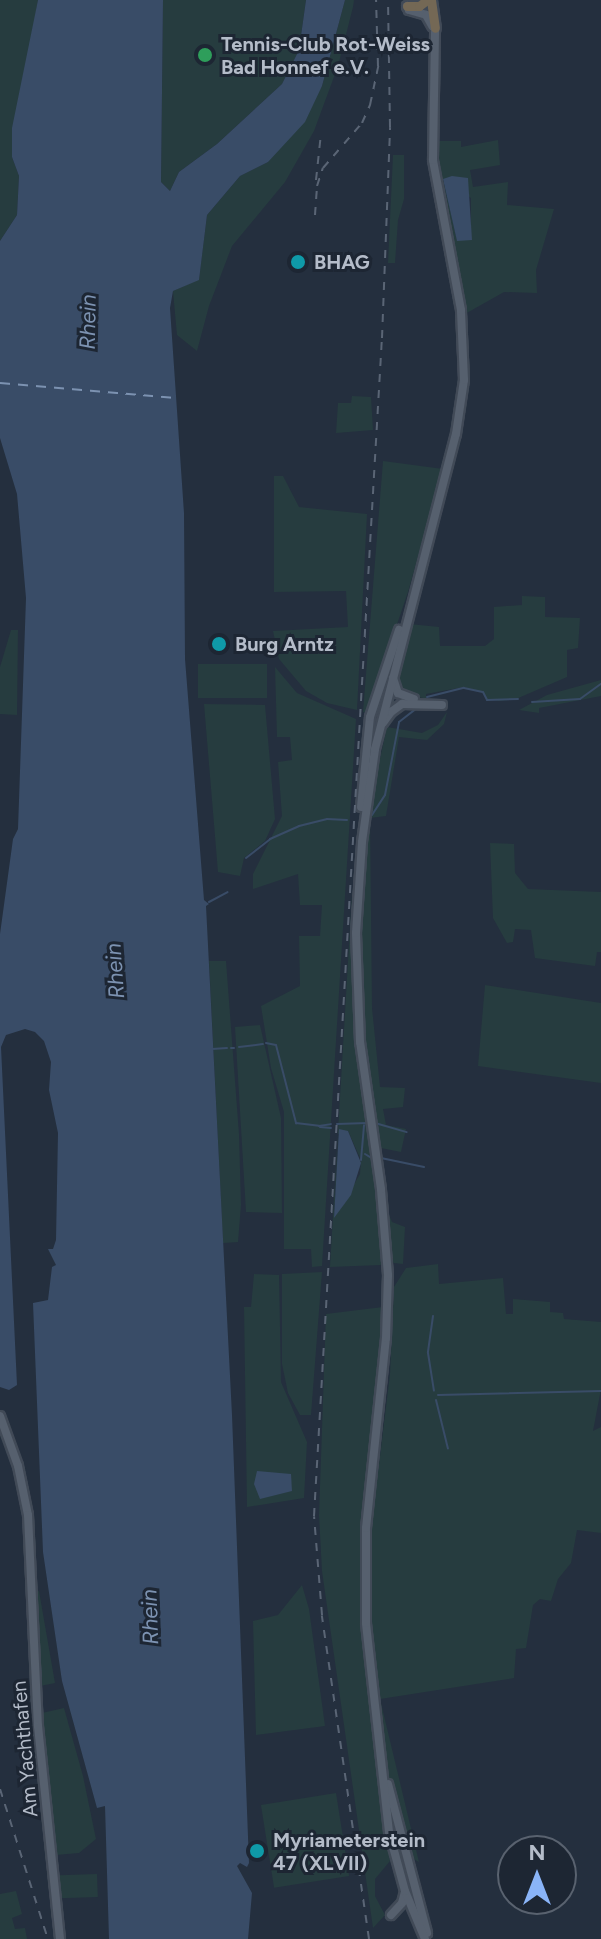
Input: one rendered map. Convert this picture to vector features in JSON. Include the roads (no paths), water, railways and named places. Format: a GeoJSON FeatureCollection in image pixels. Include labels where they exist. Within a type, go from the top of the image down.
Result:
{"type":"FeatureCollection","features":[{"type":"Feature","properties":{"kind":"highway"},"geometry":{"type":"LineString","coordinates":[[407,6],[419,6],[431,0],[435,28]]}},
{"type":"Feature","properties":{"kind":"main road"},"geometry":{"type":"LineString","coordinates":[[407,6],[429,19],[435,47]]}},
{"type":"Feature","properties":{"kind":"main road"},"geometry":{"type":"LineString","coordinates":[[405,21],[417,11]]}},
{"type":"Feature","properties":{"kind":"main road"},"geometry":{"type":"LineString","coordinates":[[362,842],[379,730],[456,434],[464,380],[461,310],[433,160],[435,28]]}},
{"type":"Feature","properties":{"kind":"main road"},"geometry":{"type":"LineString","coordinates":[[410,608],[377,691],[366,745],[356,933],[358,1015],[381,1189],[388,1275],[386,1338],[366,1528],[369,1662],[389,1832],[405,1891],[427,1939]]}},
{"type":"Feature","properties":{"kind":"main road"},"geometry":{"type":"LineString","coordinates":[[379,730],[396,707],[442,705],[402,697],[395,688],[393,671]]}},
{"type":"Feature","properties":{"kind":"main road"},"geometry":{"type":"LineString","coordinates":[[424,704],[434,714]]}},
{"type":"Feature","properties":{"kind":"main road","name":"Am Yachthafen"},"geometry":{"type":"LineString","coordinates":[[0,1416],[18,1466],[28,1515],[36,1698],[60,1939]]}},
{"type":"Feature","properties":{"kind":"main road"},"geometry":{"type":"LineString","coordinates":[[381,1764],[427,1939]]}},
{"type":"Feature","properties":{"kind":"main road"},"geometry":{"type":"LineString","coordinates":[[405,1891],[402,1903],[392,1916],[405,1912],[416,1918]]}},
{"type":"Feature","properties":{"kind":"water","name":"Rhein"},"geometry":{"type":"Polygon","coordinates":[[[38,0],[163,0],[161,182],[170,191],[179,172],[217,144],[282,84],[299,50],[306,0],[345,0],[322,86],[305,122],[268,162],[240,176],[207,215],[199,280],[173,291],[170,308],[184,513],[185,659],[204,900],[209,904],[206,906],[232,1415],[249,1863],[247,1867],[240,1863],[237,1866],[252,1893],[248,1939],[109,1939],[105,1806],[97,1808],[62,1681],[43,1552],[33,1303],[48,1300],[52,1267],[56,1265],[48,1249],[53,1249],[56,1240],[58,1133],[49,1090],[51,1062],[44,1041],[35,1032],[25,1029],[6,1035],[1,1047],[17,1385],[9,1390],[0,1387],[0,934],[13,839],[18,829],[26,598],[17,494],[0,438],[0,241],[17,215],[19,176],[12,157],[12,128],[38,0]]]}},
{"type":"Feature","properties":{"kind":"water"},"geometry":{"type":"Polygon","coordinates":[[[452,176],[468,178],[472,240],[457,241],[443,179],[452,176]]]}},
{"type":"Feature","properties":{"kind":"water"},"geometry":{"type":"Polygon","coordinates":[[[339,1129],[348,1131],[361,1163],[351,1195],[334,1218],[339,1129]]]}},
{"type":"Feature","properties":{"kind":"water"},"geometry":{"type":"Polygon","coordinates":[[[257,1471],[291,1474],[292,1491],[260,1499],[254,1484],[257,1471]]]}},
{"type":"Feature","properties":{"kind":"waterway"},"geometry":{"type":"LineString","coordinates":[[532,702],[580,699],[601,684]]}},
{"type":"Feature","properties":{"kind":"waterway"},"geometry":{"type":"LineString","coordinates":[[427,697],[464,688],[483,692],[487,700],[518,699]]}},
{"type":"Feature","properties":{"kind":"waterway"},"geometry":{"type":"LineString","coordinates":[[372,815],[385,795],[399,722],[417,708]]}},
{"type":"Feature","properties":{"kind":"waterway"},"geometry":{"type":"LineString","coordinates":[[246,858],[270,839],[299,826],[327,819],[347,820]]}},
{"type":"Feature","properties":{"kind":"waterway"},"geometry":{"type":"LineString","coordinates":[[209,902],[228,892]]}},
{"type":"Feature","properties":{"kind":"waterway"},"geometry":{"type":"LineString","coordinates":[[266,1043],[276,1045],[296,1123],[331,1124]]}},
{"type":"Feature","properties":{"kind":"waterway"},"geometry":{"type":"LineString","coordinates":[[239,1047],[263,1044]]}},
{"type":"Feature","properties":{"kind":"waterway"},"geometry":{"type":"LineString","coordinates":[[212,1049],[227,1048]]}},
{"type":"Feature","properties":{"kind":"waterway"},"geometry":{"type":"LineString","coordinates":[[337,1124],[367,1123]]}},
{"type":"Feature","properties":{"kind":"waterway"},"geometry":{"type":"LineString","coordinates":[[375,1123],[407,1132]]}},
{"type":"Feature","properties":{"kind":"waterway"},"geometry":{"type":"LineString","coordinates":[[361,1160],[364,1125]]}},
{"type":"Feature","properties":{"kind":"waterway"},"geometry":{"type":"LineString","coordinates":[[320,1127],[331,1128]]}},
{"type":"Feature","properties":{"kind":"waterway"},"geometry":{"type":"LineString","coordinates":[[365,1154],[370,1157]]}},
{"type":"Feature","properties":{"kind":"waterway"},"geometry":{"type":"LineString","coordinates":[[381,1158],[424,1167]]}},
{"type":"Feature","properties":{"kind":"waterway"},"geometry":{"type":"LineString","coordinates":[[433,1316],[428,1353],[434,1391]]}},
{"type":"Feature","properties":{"kind":"waterway"},"geometry":{"type":"LineString","coordinates":[[438,1395],[601,1391]]}},
{"type":"Feature","properties":{"kind":"waterway"},"geometry":{"type":"LineString","coordinates":[[436,1400],[448,1449]]}},
{"type":"Feature","properties":{"kind":"railway"},"geometry":{"type":"LineString","coordinates":[[315,215],[317,186],[323,168],[362,123],[370,105],[378,66],[376,0]]}},
{"type":"Feature","properties":{"kind":"railway"},"geometry":{"type":"LineString","coordinates":[[369,1939],[322,1615],[314,1516],[382,338],[390,127],[388,0]]}},
{"type":"Feature","properties":{"kind":"railway"},"geometry":{"type":"LineString","coordinates":[[316,180],[321,133]]}},
{"type":"Feature","properties":{"kind":"railway"},"geometry":{"type":"LineString","coordinates":[[0,1789],[48,1939]]}},
{"type":"Feature","properties":{"kind":"place","name":"Tennis-Club Rot-Weiss Bad Honnef e.V."},"geometry":{"type":"Point","coordinates":[205,55]}},
{"type":"Feature","properties":{"kind":"place","name":"BHAG"},"geometry":{"type":"Point","coordinates":[298,262]}},
{"type":"Feature","properties":{"kind":"place","name":"Burg Arntz"},"geometry":{"type":"Point","coordinates":[219,644]}},
{"type":"Feature","properties":{"kind":"place","name":"Myriameterstein 47 (XLVII)"},"geometry":{"type":"Point","coordinates":[257,1851]}}]}
